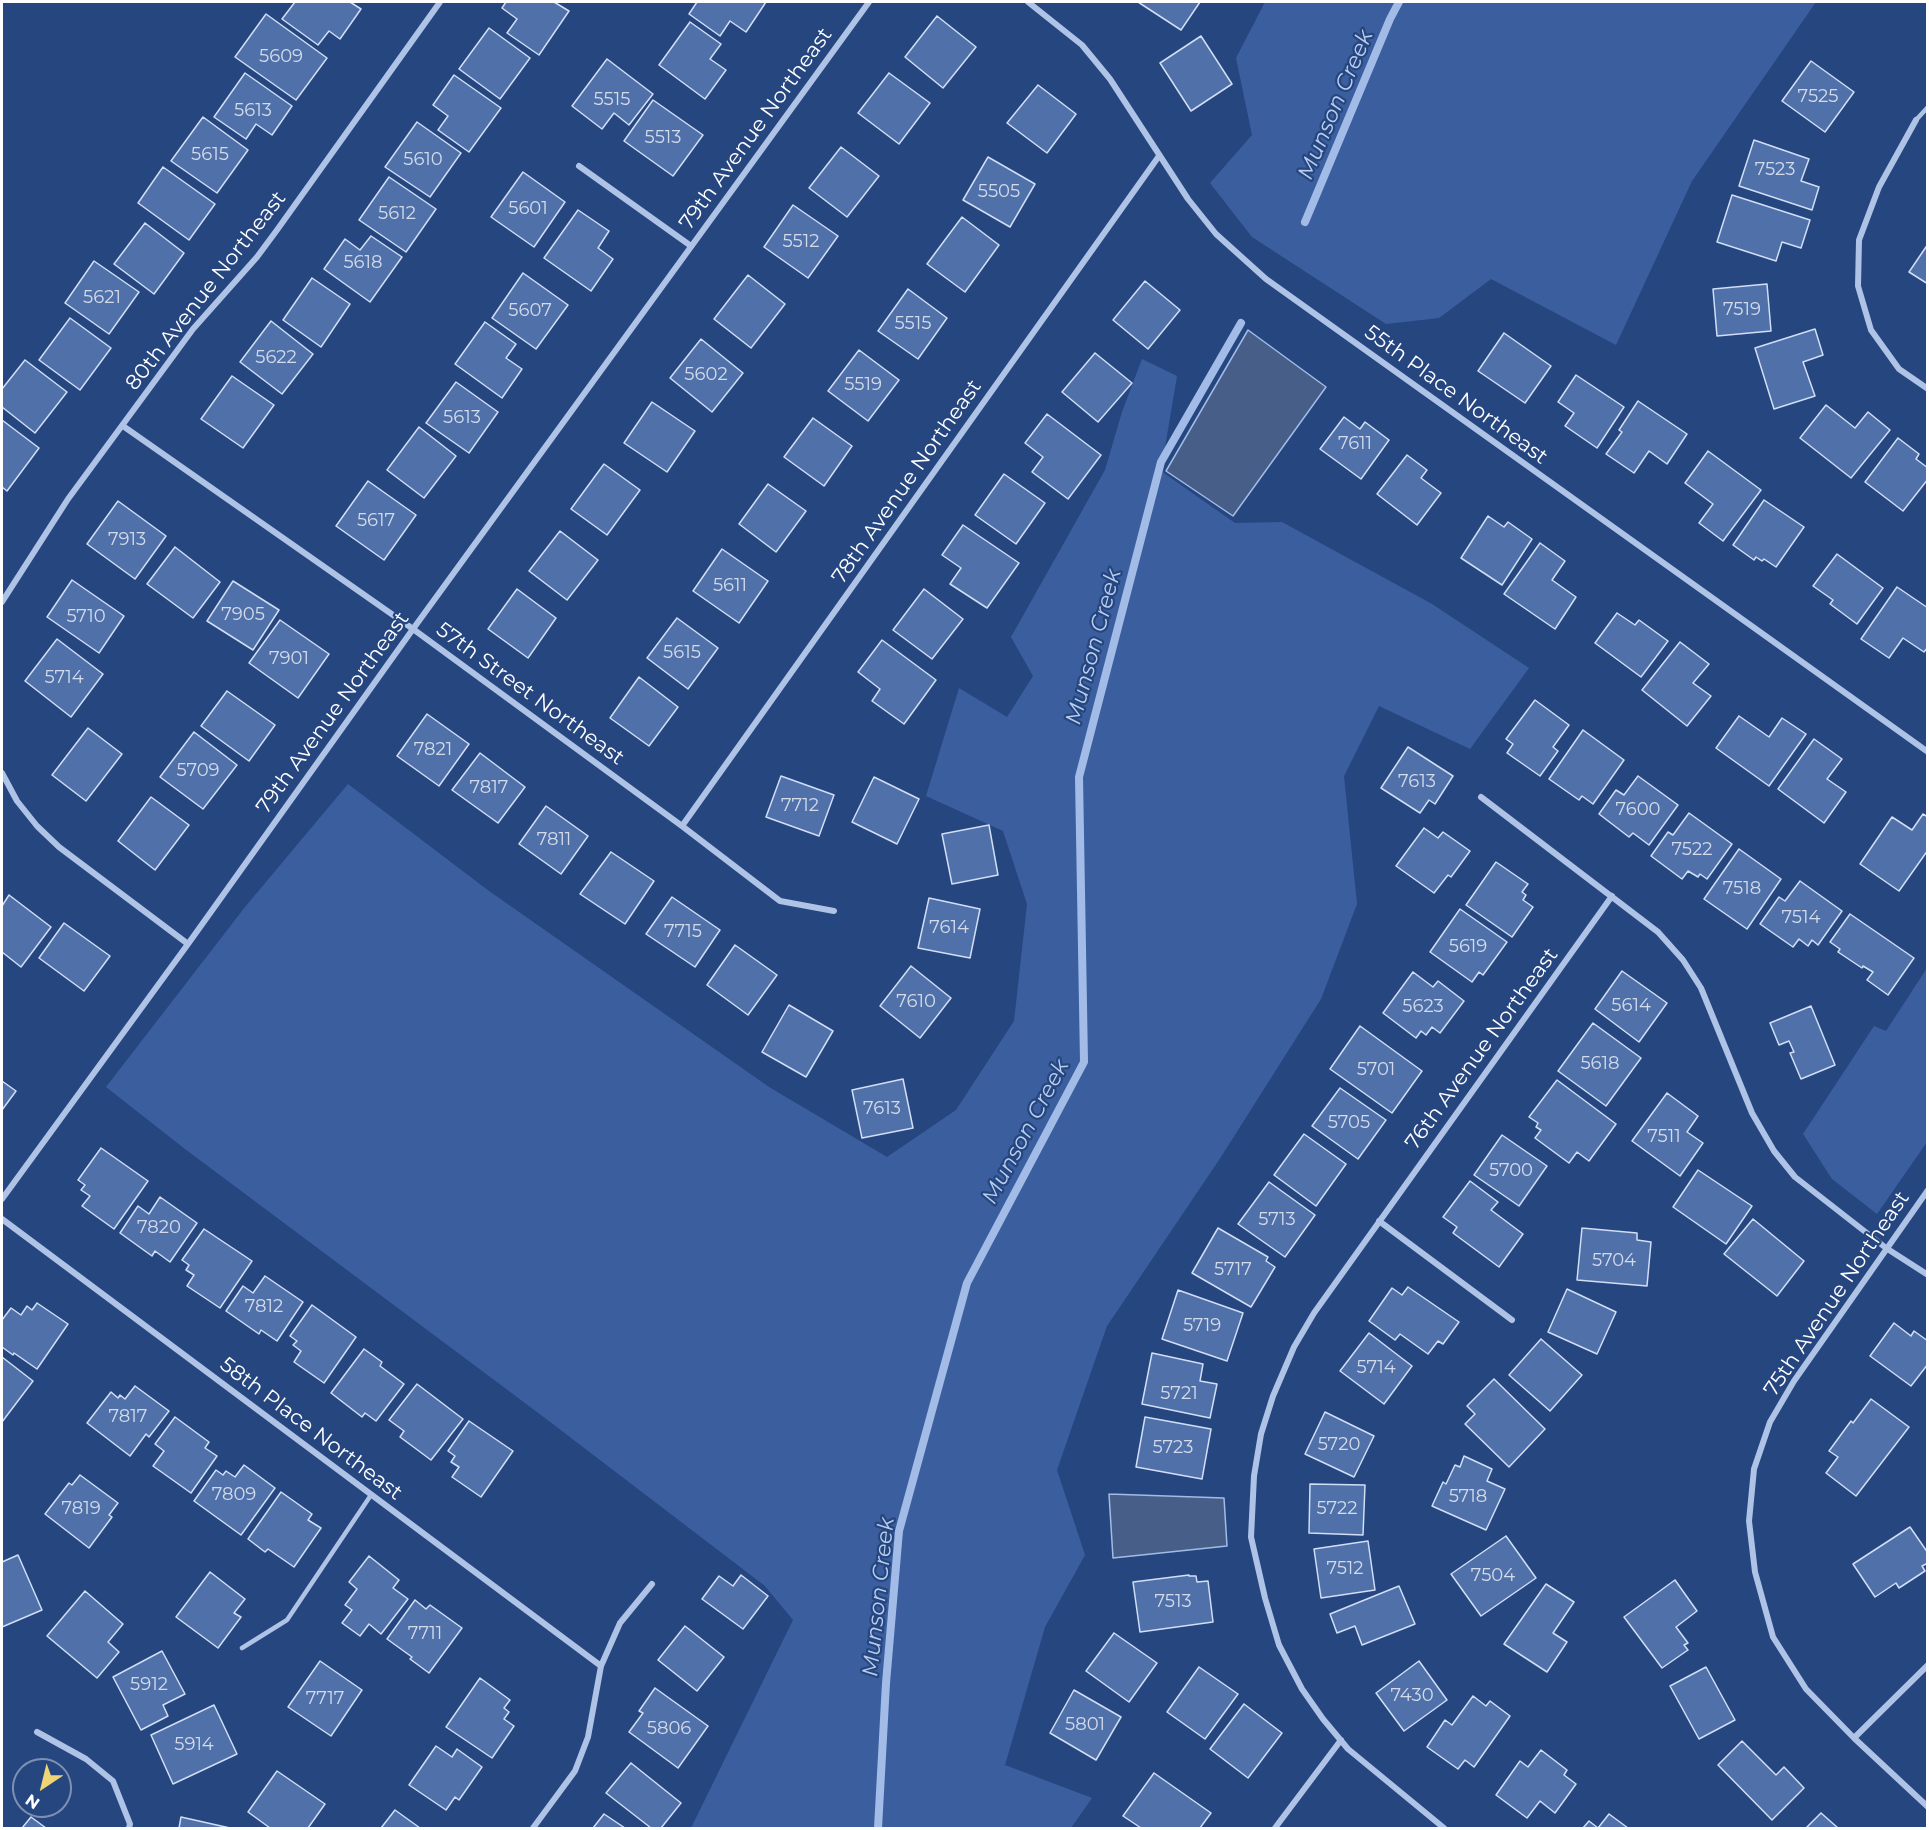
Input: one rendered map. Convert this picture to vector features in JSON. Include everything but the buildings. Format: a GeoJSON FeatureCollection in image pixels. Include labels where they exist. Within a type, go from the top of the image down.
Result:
{"type":"FeatureCollection","features":[{"type":"Feature","properties":{"kind":"street","name":"80th Avenue Northeast"},"geometry":{"type":"LineString","coordinates":[[2,602],[68,500],[193,329],[257,257],[440,2]]}},
{"type":"Feature","properties":{"kind":"street","name":"79th Avenue Northeast"},"geometry":{"type":"LineString","coordinates":[[2,1199],[869,2]]}},
{"type":"Feature","properties":{"kind":"street","name":"55th Place Northeast"},"geometry":{"type":"LineString","coordinates":[[1028,2],[1082,45],[1110,79],[1188,200],[1215,234],[1266,279],[1928,752]]}},
{"type":"Feature","properties":{"kind":"street"},"geometry":{"type":"LineString","coordinates":[[1916,120],[1879,187],[1859,240],[1858,286],[1871,330],[1899,369],[1928,389]]}},
{"type":"Feature","properties":{"kind":"street","name":"78th Avenue Northeast"},"geometry":{"type":"LineString","coordinates":[[682,826],[1159,156]]}},
{"type":"Feature","properties":{"kind":"street","name":"79th Avenue Northeast"},"geometry":{"type":"LineString","coordinates":[[579,166],[691,246]]}},
{"type":"Feature","properties":{"kind":"street","name":"57th Street Northeast"},"geometry":{"type":"LineString","coordinates":[[123,426],[413,629],[682,826],[780,901],[834,911]]}},
{"type":"Feature","properties":{"kind":"street"},"geometry":{"type":"LineString","coordinates":[[2,772],[17,801],[37,826],[59,847],[188,944]]}},
{"type":"Feature","properties":{"kind":"street"},"geometry":{"type":"LineString","coordinates":[[1481,797],[1658,932],[1683,960],[1701,988],[1752,1113],[1774,1151],[1794,1177],[1886,1248],[1928,1275]]}},
{"type":"Feature","properties":{"kind":"street","name":"76th Avenue Northeast"},"geometry":{"type":"LineString","coordinates":[[1341,1740],[1302,1689],[1279,1645],[1251,1537],[1254,1476],[1261,1434],[1273,1396],[1294,1347],[1314,1313],[1612,896]]}},
{"type":"Feature","properties":{"kind":"street","name":"75th Avenue Northeast"},"geometry":{"type":"LineString","coordinates":[[1854,1738],[1806,1689],[1773,1637],[1755,1572],[1749,1521],[1754,1470],[1770,1422],[1794,1381],[1928,1190]]}},
{"type":"Feature","properties":{"kind":"street","name":"58th Place Northeast"},"geometry":{"type":"LineString","coordinates":[[2,1219],[601,1666]]}},
{"type":"Feature","properties":{"kind":"street"},"geometry":{"type":"LineString","coordinates":[[1379,1221],[1512,1320]]}},
{"type":"Feature","properties":{"kind":"street"},"geometry":{"type":"LineString","coordinates":[[533,1828],[574,1771],[588,1737],[601,1666],[620,1623],[652,1584]]}},
{"type":"Feature","properties":{"kind":"street"},"geometry":{"type":"LineString","coordinates":[[1928,1665],[1854,1738],[1928,1807]]}},
{"type":"Feature","properties":{"kind":"street"},"geometry":{"type":"LineString","coordinates":[[37,1732],[86,1759],[113,1781],[130,1824],[129,1828]]}},
{"type":"Feature","properties":{"kind":"street"},"geometry":{"type":"LineString","coordinates":[[1275,1828],[1341,1740],[1376,1773],[1444,1828]]}},
{"type":"Feature","properties":{"kind":"lane"},"geometry":{"type":"LineString","coordinates":[[1916,120],[1928,107]]}},
{"type":"Feature","properties":{"kind":"lane"},"geometry":{"type":"LineString","coordinates":[[242,1648],[287,1620],[371,1495]]}},
{"type":"Feature","properties":{"kind":"shaded area"},"geometry":{"type":"Polygon","coordinates":[[[1265,2],[1816,2],[1692,181],[1616,345],[1491,279],[1439,318],[1386,324],[1252,237],[1210,183],[1252,135],[1236,58],[1265,2]]]}},
{"type":"Feature","properties":{"kind":"shaded area"},"geometry":{"type":"Polygon","coordinates":[[[1248,330],[1326,387],[1233,516],[1166,471],[1248,330]]]}},
{"type":"Feature","properties":{"kind":"shaded area"},"geometry":{"type":"Polygon","coordinates":[[[1142,359],[1177,376],[1161,471],[1235,523],[1282,522],[1432,604],[1529,668],[1470,749],[1379,706],[1344,776],[1357,904],[1321,999],[1219,1160],[1107,1326],[1057,1470],[1085,1555],[1045,1627],[1005,1765],[1092,1798],[1071,1828],[691,1828],[793,1620],[765,1586],[106,1087],[245,907],[348,784],[489,891],[769,1087],[887,1157],[956,1110],[1014,1021],[1027,904],[1003,831],[926,796],[959,688],[1007,717],[1033,676],[1011,637],[1105,470],[1122,412],[1142,359]]]}},
{"type":"Feature","properties":{"kind":"shaded area"},"geometry":{"type":"Polygon","coordinates":[[[1927,968],[1927,1142],[1877,1214],[1832,1179],[1803,1134],[1874,1026],[1886,1031],[1927,968]]]}},
{"type":"Feature","properties":{"kind":"shaded area"},"geometry":{"type":"Polygon","coordinates":[[[1109,1494],[1224,1498],[1227,1546],[1113,1558],[1109,1494]]]}},
{"type":"Feature","properties":{"kind":"waterway","name":"Munson Creek"},"geometry":{"type":"LineString","coordinates":[[1305,222],[1399,2]]}},
{"type":"Feature","properties":{"kind":"waterway","name":"Munson Creek"},"geometry":{"type":"LineString","coordinates":[[878,1828],[886,1683],[899,1531],[967,1283],[1084,1062],[1079,777],[1161,462],[1241,323]]}}]}
